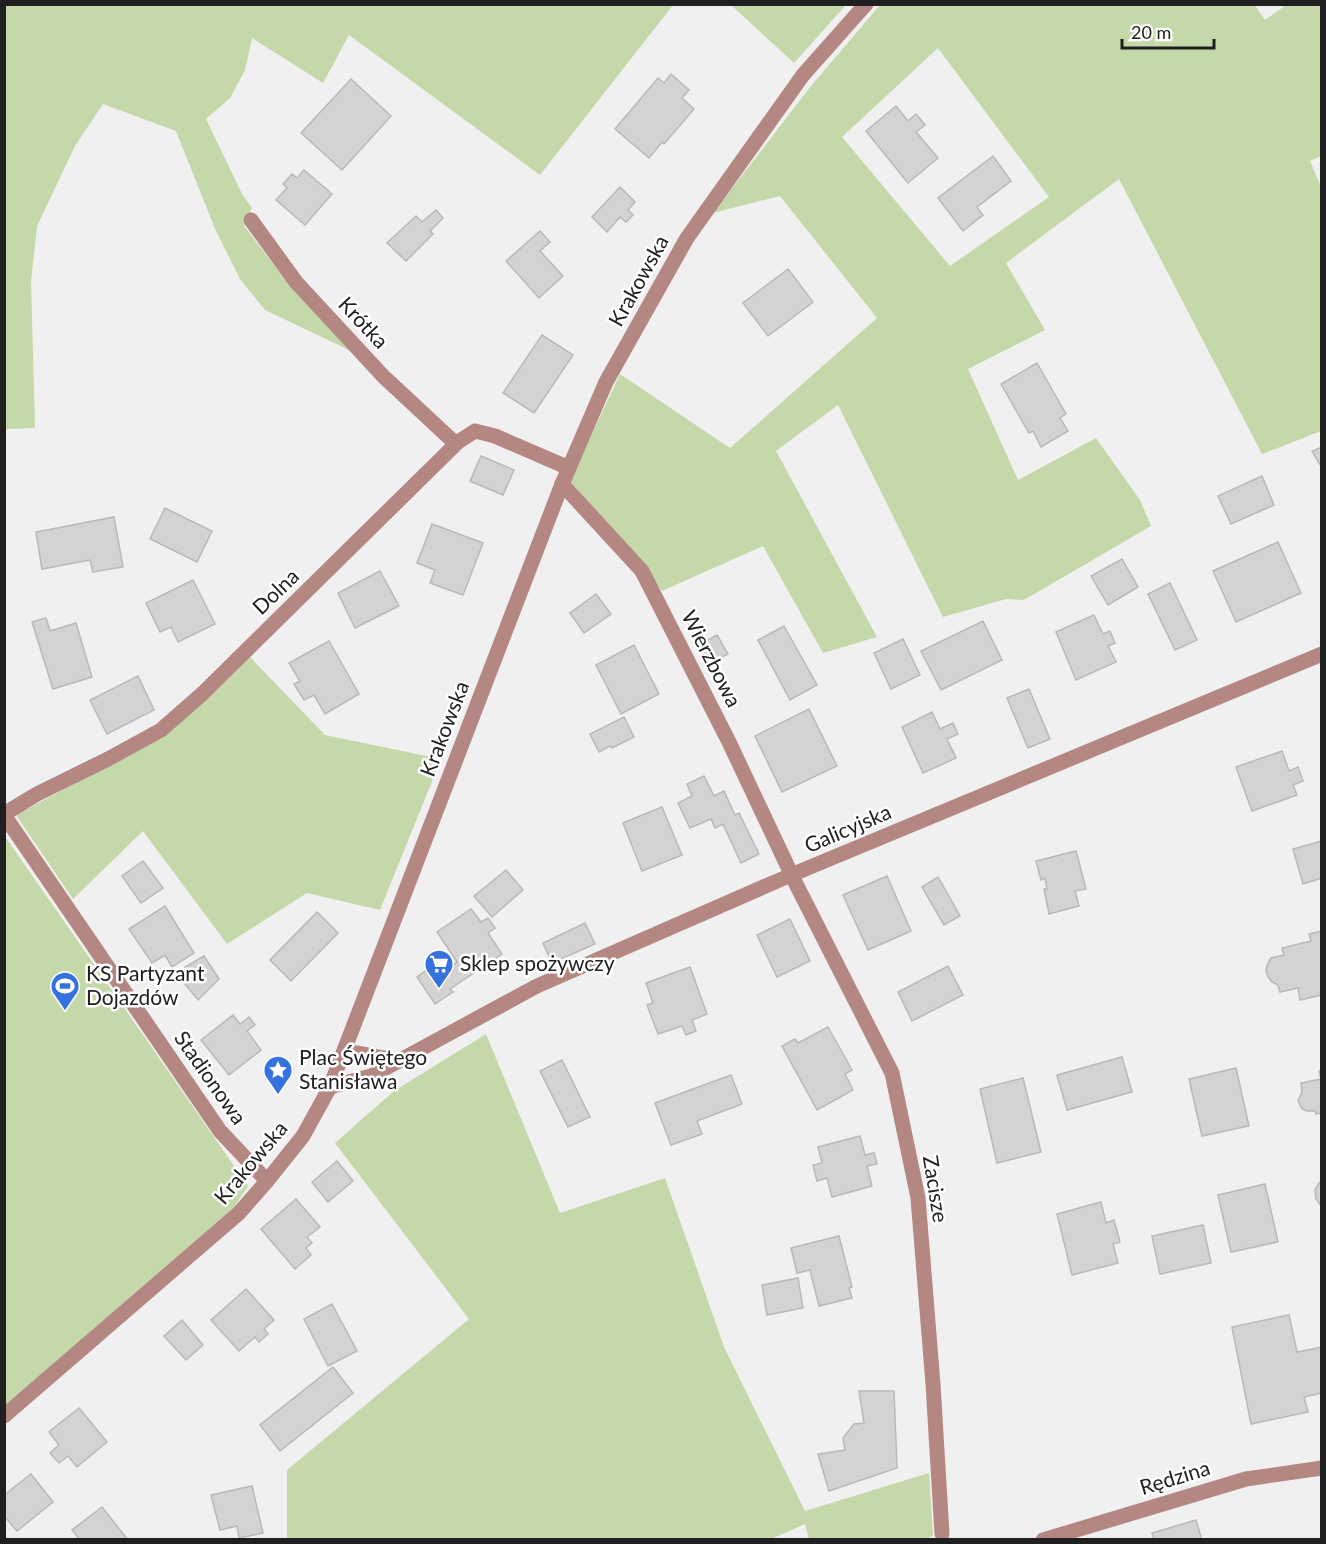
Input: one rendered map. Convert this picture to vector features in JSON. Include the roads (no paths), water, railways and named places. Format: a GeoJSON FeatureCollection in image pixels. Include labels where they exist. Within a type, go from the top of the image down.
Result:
{"type":"FeatureCollection","features":[{"type":"Feature","properties":{"kind":"street","name":"Krakowska"},"geometry":{"type":"LineString","coordinates":[[4,1416],[239,1213],[303,1136],[330,1087],[562,484],[606,382],[687,238],[803,75],[866,4]]}},
{"type":"Feature","properties":{"kind":"street","name":"Krótka"},"geometry":{"type":"LineString","coordinates":[[251,220],[296,282],[383,376],[456,444]]}},
{"type":"Feature","properties":{"kind":"street","name":"Dolna"},"geometry":{"type":"LineString","coordinates":[[4,814],[37,794],[161,730],[210,686],[456,444],[475,432],[495,436],[569,468]]}},
{"type":"Feature","properties":{"kind":"street","name":"Wierzbowa"},"geometry":{"type":"LineString","coordinates":[[562,484],[642,571],[729,742],[791,875]]}},
{"type":"Feature","properties":{"kind":"street","name":"Galicyjska"},"geometry":{"type":"LineString","coordinates":[[330,1087],[371,1076],[537,986],[791,875],[1322,654]]}},
{"type":"Feature","properties":{"kind":"street","name":"Stadionowa"},"geometry":{"type":"LineString","coordinates":[[4,814],[220,1131],[267,1181]]}},
{"type":"Feature","properties":{"kind":"street","name":"Zacisze"},"geometry":{"type":"LineString","coordinates":[[791,875],[892,1073],[918,1198],[943,1538]]}},
{"type":"Feature","properties":{"kind":"street"},"geometry":{"type":"LineString","coordinates":[[344,1052],[400,1061]]}},
{"type":"Feature","properties":{"kind":"street","name":"Rędzina"},"geometry":{"type":"LineString","coordinates":[[1043,1539],[1246,1479],[1322,1468]]}},
{"type":"Feature","properties":{"kind":"place","name":"Sklep spożywczy"},"geometry":{"type":"Point","coordinates":[439,990]}},
{"type":"Feature","properties":{"kind":"place","name":"KS Partyzant Dojazdów"},"geometry":{"type":"Point","coordinates":[65,1012]}},
{"type":"Feature","properties":{"kind":"place","name":"Plac Świętego Stanisława"},"geometry":{"type":"Point","coordinates":[278,1096]}}]}
